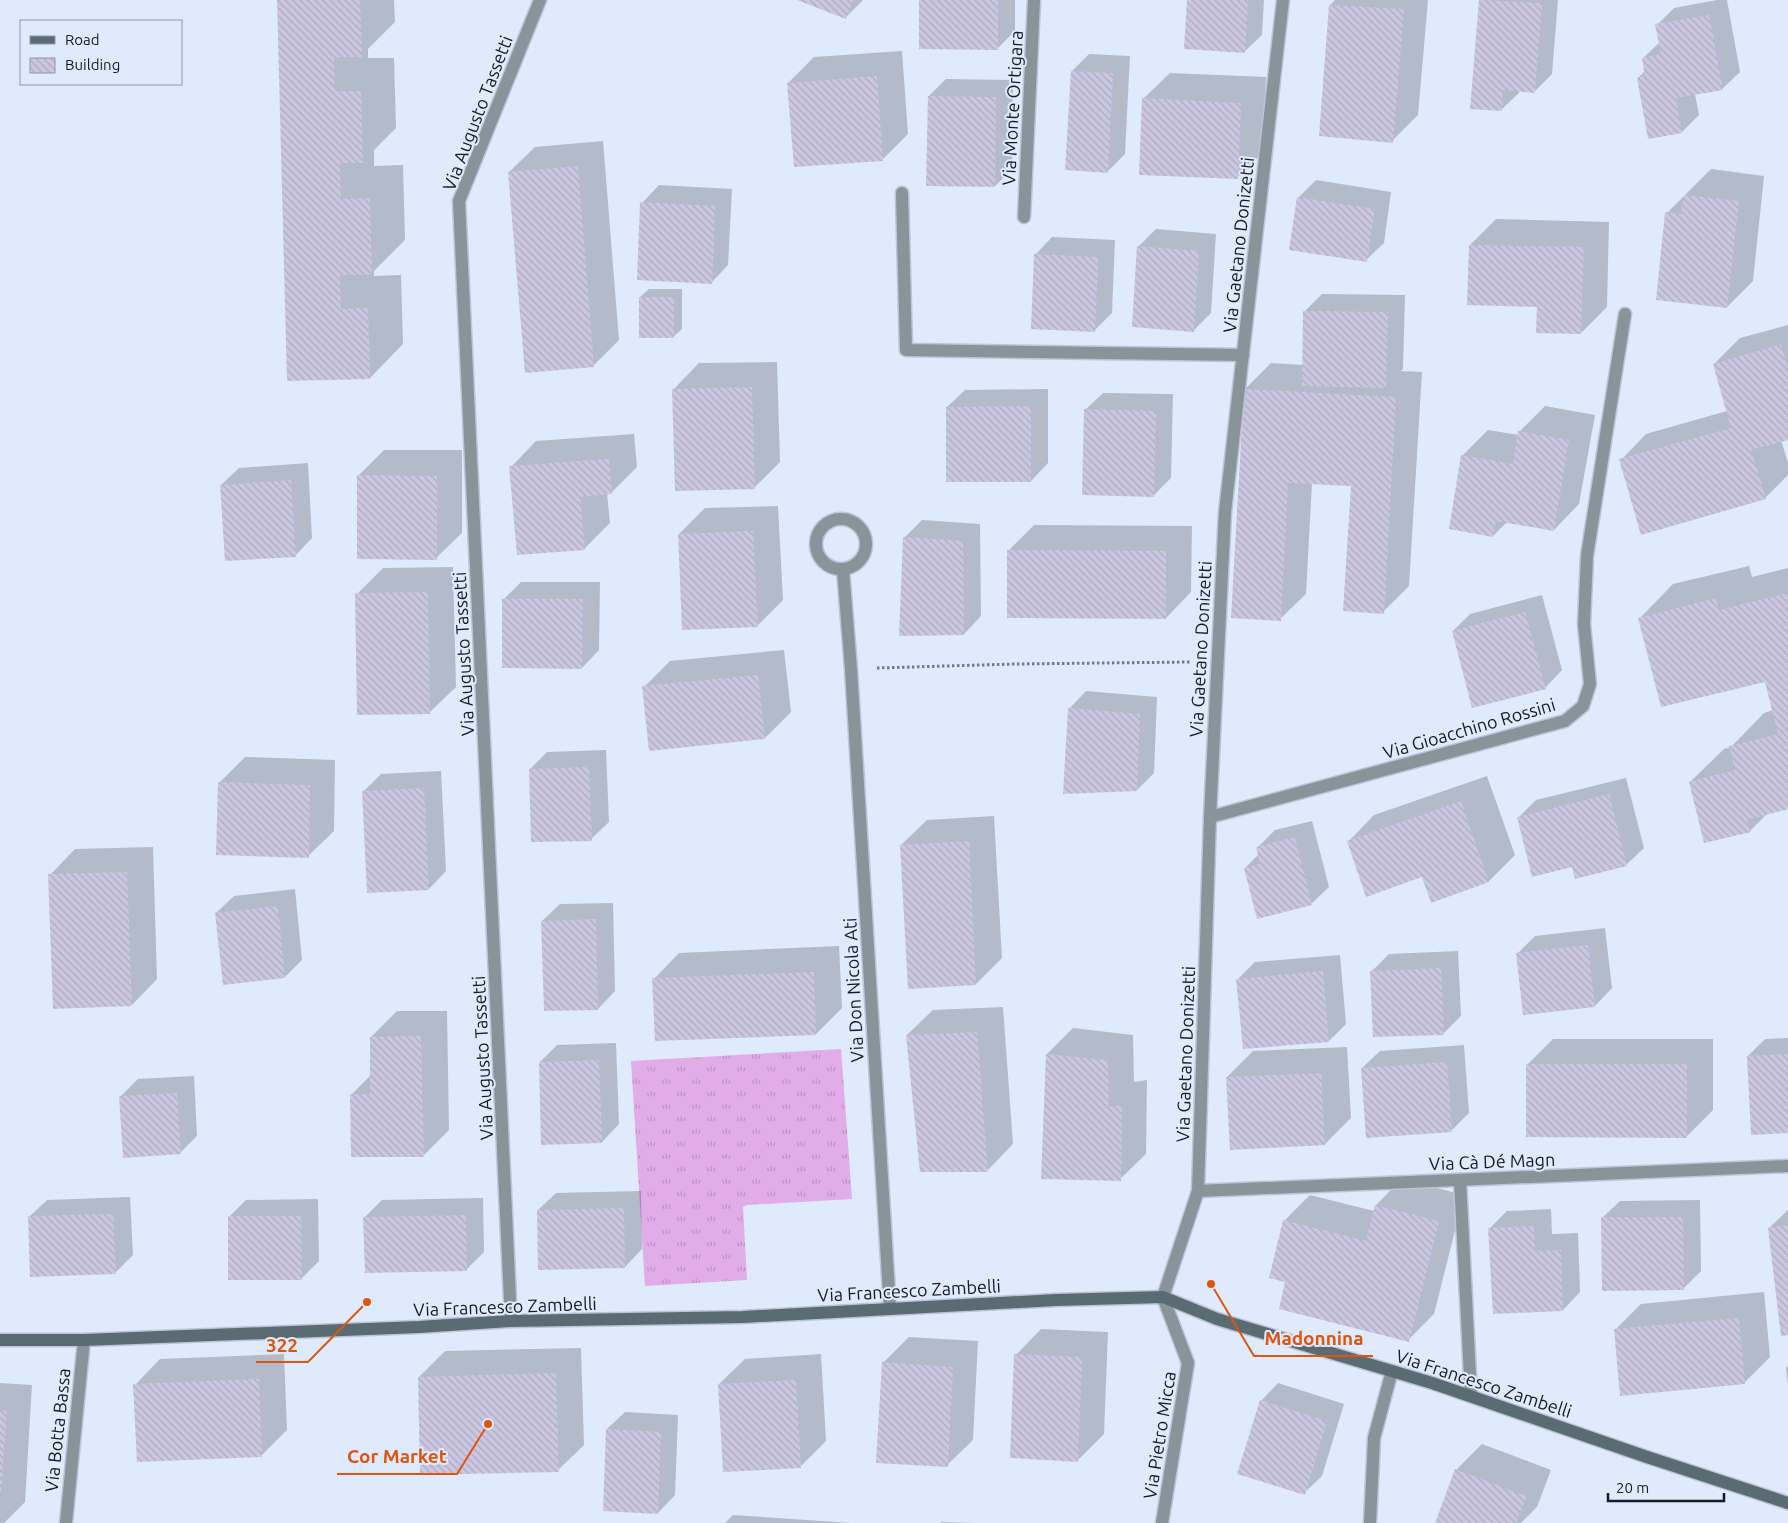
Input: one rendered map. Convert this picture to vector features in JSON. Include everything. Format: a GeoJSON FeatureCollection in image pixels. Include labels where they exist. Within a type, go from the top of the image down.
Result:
{"type":"FeatureCollection","features":[{"type":"Feature","properties":{"kind":"main road","name":"Via Francesco Zambelli"},"geometry":{"type":"LineString","coordinates":[[0,1340],[84,1340],[419,1327],[511,1321],[743,1317],[1056,1300],[1163,1297],[1217,1319],[1471,1396],[1788,1503]]}},
{"type":"Feature","properties":{"kind":"street","name":"Via Augusto Tassetti"},"geometry":{"type":"LineString","coordinates":[[511,1321],[459,201],[540,0]]}},
{"type":"Feature","properties":{"kind":"street","name":"Via Monte Ortigara"},"geometry":{"type":"LineString","coordinates":[[1024,217],[1034,0]]}},
{"type":"Feature","properties":{"kind":"street","name":"Via Gaetano Donizetti"},"geometry":{"type":"LineString","coordinates":[[1163,1297],[1198,1191],[1210,818],[1225,512],[1282,0]]}},
{"type":"Feature","properties":{"kind":"street"},"geometry":{"type":"LineString","coordinates":[[902,193],[906,350],[1243,355]]}},
{"type":"Feature","properties":{"kind":"street","name":"Via Gioacchino Rossini"},"geometry":{"type":"LineString","coordinates":[[1210,818],[1565,721],[1583,706],[1590,684],[1584,624],[1587,556],[1626,314]]}},
{"type":"Feature","properties":{"kind":"street"},"geometry":{"type":"LineString","coordinates":[[844,518],[852,520],[859,525],[867,540],[866,548],[858,563],[843,570],[827,565],[817,552],[816,543],[818,535],[828,522],[844,518]]}},
{"type":"Feature","properties":{"kind":"street","name":"Via Don Nicola Ati"},"geometry":{"type":"LineString","coordinates":[[843,570],[851,669],[890,1309]]}},
{"type":"Feature","properties":{"kind":"street","name":"Via Cà Dé Magn"},"geometry":{"type":"LineString","coordinates":[[1198,1191],[1788,1166]]}},
{"type":"Feature","properties":{"kind":"street"},"geometry":{"type":"LineString","coordinates":[[1460,1180],[1471,1396]]}},
{"type":"Feature","properties":{"kind":"street","name":"Via Pietro Micca"},"geometry":{"type":"LineString","coordinates":[[1162,1523],[1188,1363],[1163,1297]]}},
{"type":"Feature","properties":{"kind":"street","name":"Via Botta Bassa"},"geometry":{"type":"LineString","coordinates":[[66,1523],[84,1340]]}},
{"type":"Feature","properties":{"kind":"street"},"geometry":{"type":"LineString","coordinates":[[1370,1523],[1374,1438],[1392,1371]]}},
{"type":"Feature","properties":{"kind":"path"},"geometry":{"type":"LineString","coordinates":[[851,669],[1015,664],[1217,662]]}},
{"type":"Feature","properties":{"kind":"green space"},"geometry":{"type":"Polygon","coordinates":[[[841,1049],[852,1199],[747,1205],[743,1207],[747,1280],[645,1286],[631,1061],[841,1049]]]}},
{"type":"Feature","properties":{"kind":"building"},"geometry":{"type":"Polygon","coordinates":[[[277,0],[360,0],[362,57],[334,57],[335,91],[361,91],[363,163],[340,163],[341,199],[370,198],[372,275],[340,275],[341,309],[368,308],[370,379],[287,381],[277,0]]]}},
{"type":"Feature","properties":{"kind":"building"},"geometry":{"type":"Polygon","coordinates":[[[797,0],[853,0],[846,19],[797,0]]]}},
{"type":"Feature","properties":{"kind":"building"},"geometry":{"type":"Polygon","coordinates":[[[919,0],[998,0],[998,50],[919,49],[919,0]]]}},
{"type":"Feature","properties":{"kind":"building"},"geometry":{"type":"Polygon","coordinates":[[[1187,0],[1248,0],[1245,53],[1184,49],[1187,0]]]}},
{"type":"Feature","properties":{"kind":"building"},"geometry":{"type":"Polygon","coordinates":[[[1479,0],[1542,3],[1535,93],[1503,90],[1502,111],[1470,109],[1479,0]]]}},
{"type":"Feature","properties":{"kind":"building"},"geometry":{"type":"Polygon","coordinates":[[[1329,5],[1404,9],[1393,143],[1319,136],[1329,5]]]}},
{"type":"Feature","properties":{"kind":"building"},"geometry":{"type":"Polygon","coordinates":[[[1709,15],[1723,90],[1676,98],[1682,133],[1648,139],[1637,78],[1645,76],[1642,58],[1661,54],[1655,24],[1709,15]]]}},
{"type":"Feature","properties":{"kind":"building"},"geometry":{"type":"Polygon","coordinates":[[[1071,71],[1113,73],[1108,173],[1065,170],[1071,71]]]}},
{"type":"Feature","properties":{"kind":"building"},"geometry":{"type":"Polygon","coordinates":[[[877,76],[883,161],[794,167],[787,83],[877,76]]]}},
{"type":"Feature","properties":{"kind":"building"},"geometry":{"type":"Polygon","coordinates":[[[928,96],[996,97],[995,187],[926,186],[928,96]]]}},
{"type":"Feature","properties":{"kind":"building"},"geometry":{"type":"Polygon","coordinates":[[[1142,98],[1241,103],[1238,179],[1139,175],[1142,98]]]}},
{"type":"Feature","properties":{"kind":"building"},"geometry":{"type":"Polygon","coordinates":[[[578,166],[594,367],[525,373],[508,172],[578,166]]]}},
{"type":"Feature","properties":{"kind":"building"},"geometry":{"type":"Polygon","coordinates":[[[1684,195],[1739,201],[1727,308],[1656,300],[1665,212],[1681,214],[1684,195]]]}},
{"type":"Feature","properties":{"kind":"building"},"geometry":{"type":"Polygon","coordinates":[[[1297,197],[1375,209],[1367,262],[1289,250],[1297,197]]]}},
{"type":"Feature","properties":{"kind":"building"},"geometry":{"type":"Polygon","coordinates":[[[640,202],[715,206],[712,284],[637,280],[640,202]]]}},
{"type":"Feature","properties":{"kind":"building"},"geometry":{"type":"Polygon","coordinates":[[[1469,245],[1584,247],[1581,334],[1536,333],[1537,307],[1467,305],[1469,245]]]}},
{"type":"Feature","properties":{"kind":"building"},"geometry":{"type":"Polygon","coordinates":[[[1137,246],[1199,251],[1194,332],[1132,327],[1137,246]]]}},
{"type":"Feature","properties":{"kind":"building"},"geometry":{"type":"Polygon","coordinates":[[[1034,254],[1098,257],[1095,332],[1031,329],[1034,254]]]}},
{"type":"Feature","properties":{"kind":"building"},"geometry":{"type":"Polygon","coordinates":[[[639,297],[674,297],[674,338],[639,338],[639,297]]]}},
{"type":"Feature","properties":{"kind":"building"},"geometry":{"type":"Polygon","coordinates":[[[1303,311],[1388,312],[1386,388],[1302,386],[1303,311]]]}},
{"type":"Feature","properties":{"kind":"building"},"geometry":{"type":"Polygon","coordinates":[[[1781,344],[1788,368],[1788,440],[1751,450],[1766,499],[1641,535],[1619,459],[1731,428],[1713,364],[1781,344]]]}},
{"type":"Feature","properties":{"kind":"building"},"geometry":{"type":"Polygon","coordinates":[[[752,387],[755,489],[675,491],[672,389],[752,387]]]}},
{"type":"Feature","properties":{"kind":"building"},"geometry":{"type":"Polygon","coordinates":[[[1244,389],[1396,397],[1384,614],[1343,611],[1351,486],[1288,483],[1281,621],[1231,618],[1244,389]]]}},
{"type":"Feature","properties":{"kind":"building"},"geometry":{"type":"Polygon","coordinates":[[[1031,406],[1031,482],[946,482],[946,407],[1031,406]]]}},
{"type":"Feature","properties":{"kind":"building"},"geometry":{"type":"Polygon","coordinates":[[[1084,409],[1156,411],[1154,497],[1082,495],[1084,409]]]}},
{"type":"Feature","properties":{"kind":"building"},"geometry":{"type":"Polygon","coordinates":[[[1518,431],[1569,440],[1554,531],[1496,521],[1493,537],[1449,529],[1461,455],[1513,464],[1518,431]]]}},
{"type":"Feature","properties":{"kind":"building"},"geometry":{"type":"Polygon","coordinates":[[[609,459],[612,494],[580,497],[585,550],[517,555],[509,466],[609,459]]]}},
{"type":"Feature","properties":{"kind":"building"},"geometry":{"type":"Polygon","coordinates":[[[357,475],[437,476],[437,560],[357,559],[357,475]]]}},
{"type":"Feature","properties":{"kind":"building"},"geometry":{"type":"Polygon","coordinates":[[[291,480],[296,557],[225,561],[220,485],[291,480]]]}},
{"type":"Feature","properties":{"kind":"building"},"geometry":{"type":"Polygon","coordinates":[[[753,531],[758,627],[682,630],[678,534],[753,531]]]}},
{"type":"Feature","properties":{"kind":"building"},"geometry":{"type":"Polygon","coordinates":[[[903,537],[963,541],[964,635],[899,636],[903,537]]]}},
{"type":"Feature","properties":{"kind":"building"},"geometry":{"type":"Polygon","coordinates":[[[1007,550],[1166,551],[1166,619],[1007,618],[1007,550]]]}},
{"type":"Feature","properties":{"kind":"building"},"geometry":{"type":"Polygon","coordinates":[[[428,592],[430,714],[357,715],[355,593],[428,592]]]}},
{"type":"Feature","properties":{"kind":"building"},"geometry":{"type":"Polygon","coordinates":[[[1788,593],[1788,809],[1747,820],[1751,832],[1704,843],[1689,782],[1735,770],[1729,746],[1778,734],[1765,682],[1661,707],[1638,618],[1716,598],[1719,610],[1788,593]]]}},
{"type":"Feature","properties":{"kind":"building"},"geometry":{"type":"Polygon","coordinates":[[[502,599],[583,599],[582,669],[502,668],[502,599]]]}},
{"type":"Feature","properties":{"kind":"building"},"geometry":{"type":"Polygon","coordinates":[[[1525,612],[1546,689],[1472,708],[1452,631],[1525,612]]]}},
{"type":"Feature","properties":{"kind":"building"},"geometry":{"type":"Polygon","coordinates":[[[758,675],[765,739],[649,751],[642,686],[758,675]]]}},
{"type":"Feature","properties":{"kind":"building"},"geometry":{"type":"Polygon","coordinates":[[[1068,708],[1140,714],[1137,791],[1063,794],[1068,708]]]}},
{"type":"Feature","properties":{"kind":"building"},"geometry":{"type":"Polygon","coordinates":[[[589,767],[592,841],[531,842],[529,769],[589,767]]]}},
{"type":"Feature","properties":{"kind":"building"},"geometry":{"type":"Polygon","coordinates":[[[218,782],[310,785],[309,858],[216,855],[218,782]]]}},
{"type":"Feature","properties":{"kind":"building"},"geometry":{"type":"Polygon","coordinates":[[[424,788],[429,890],[367,893],[362,791],[424,788]]]}},
{"type":"Feature","properties":{"kind":"building"},"geometry":{"type":"Polygon","coordinates":[[[1609,794],[1627,866],[1575,879],[1572,867],[1532,877],[1517,817],[1609,794]]]}},
{"type":"Feature","properties":{"kind":"building"},"geometry":{"type":"Polygon","coordinates":[[[1461,801],[1489,882],[1431,903],[1422,877],[1366,897],[1347,841],[1461,801]]]}},
{"type":"Feature","properties":{"kind":"building"},"geometry":{"type":"Polygon","coordinates":[[[1295,837],[1312,905],[1257,919],[1244,868],[1260,864],[1256,847],[1295,837]]]}},
{"type":"Feature","properties":{"kind":"building"},"geometry":{"type":"Polygon","coordinates":[[[969,841],[976,985],[908,989],[900,845],[969,841]]]}},
{"type":"Feature","properties":{"kind":"building"},"geometry":{"type":"Polygon","coordinates":[[[127,872],[132,1006],[53,1009],[48,874],[127,872]]]}},
{"type":"Feature","properties":{"kind":"building"},"geometry":{"type":"Polygon","coordinates":[[[278,906],[285,978],[223,985],[215,913],[278,906]]]}},
{"type":"Feature","properties":{"kind":"building"},"geometry":{"type":"Polygon","coordinates":[[[596,919],[598,1010],[544,1011],[541,921],[596,919]]]}},
{"type":"Feature","properties":{"kind":"building"},"geometry":{"type":"Polygon","coordinates":[[[1588,945],[1595,1007],[1523,1015],[1516,953],[1588,945]]]}},
{"type":"Feature","properties":{"kind":"building"},"geometry":{"type":"Polygon","coordinates":[[[1441,968],[1444,1035],[1373,1037],[1370,971],[1441,968]]]}},
{"type":"Feature","properties":{"kind":"building"},"geometry":{"type":"Polygon","coordinates":[[[1323,971],[1329,1042],[1243,1049],[1236,979],[1323,971]]]}},
{"type":"Feature","properties":{"kind":"building"},"geometry":{"type":"Polygon","coordinates":[[[814,972],[816,1035],[655,1041],[652,978],[814,972]]]}},
{"type":"Feature","properties":{"kind":"building"},"geometry":{"type":"Polygon","coordinates":[[[977,1032],[988,1172],[920,1172],[906,1035],[977,1032]]]}},
{"type":"Feature","properties":{"kind":"building"},"geometry":{"type":"Polygon","coordinates":[[[421,1036],[424,1157],[351,1157],[350,1094],[370,1094],[370,1037],[421,1036]]]}},
{"type":"Feature","properties":{"kind":"building"},"geometry":{"type":"Polygon","coordinates":[[[1046,1054],[1108,1060],[1109,1107],[1122,1105],[1121,1181],[1041,1179],[1046,1054]]]}},
{"type":"Feature","properties":{"kind":"building"},"geometry":{"type":"Polygon","coordinates":[[[1788,1054],[1788,1133],[1751,1135],[1747,1056],[1788,1054]]]}},
{"type":"Feature","properties":{"kind":"building"},"geometry":{"type":"Polygon","coordinates":[[[599,1060],[602,1143],[541,1145],[539,1062],[599,1060]]]}},
{"type":"Feature","properties":{"kind":"building"},"geometry":{"type":"Polygon","coordinates":[[[1447,1062],[1452,1132],[1366,1138],[1361,1068],[1447,1062]]]}},
{"type":"Feature","properties":{"kind":"building"},"geometry":{"type":"Polygon","coordinates":[[[1526,1064],[1687,1064],[1687,1138],[1526,1137],[1526,1064]]]}},
{"type":"Feature","properties":{"kind":"building"},"geometry":{"type":"Polygon","coordinates":[[[1321,1073],[1325,1145],[1230,1150],[1226,1077],[1321,1073]]]}},
{"type":"Feature","properties":{"kind":"building"},"geometry":{"type":"Polygon","coordinates":[[[177,1093],[181,1154],[123,1158],[119,1096],[177,1093]]]}},
{"type":"Feature","properties":{"kind":"building"},"geometry":{"type":"Polygon","coordinates":[[[1375,1205],[1439,1221],[1409,1342],[1279,1309],[1285,1282],[1269,1278],[1283,1220],[1366,1241],[1375,1205]]]}},
{"type":"Feature","properties":{"kind":"building"},"geometry":{"type":"Polygon","coordinates":[[[624,1208],[625,1268],[538,1270],[537,1210],[624,1208]]]}},
{"type":"Feature","properties":{"kind":"building"},"geometry":{"type":"Polygon","coordinates":[[[113,1214],[116,1274],[30,1277],[28,1216],[113,1214]]]}},
{"type":"Feature","properties":{"kind":"building"},"geometry":{"type":"Polygon","coordinates":[[[466,1215],[467,1271],[365,1273],[363,1217],[466,1215]]]}},
{"type":"Feature","properties":{"kind":"building"},"geometry":{"type":"Polygon","coordinates":[[[228,1216],[301,1216],[302,1280],[228,1280],[228,1216]]]}},
{"type":"Feature","properties":{"kind":"building"},"geometry":{"type":"Polygon","coordinates":[[[1601,1217],[1683,1217],[1684,1290],[1602,1291],[1601,1217]]]}},
{"type":"Feature","properties":{"kind":"building"},"geometry":{"type":"Polygon","coordinates":[[[1788,1225],[1788,1335],[1781,1336],[1768,1228],[1788,1225]]]}},
{"type":"Feature","properties":{"kind":"building"},"geometry":{"type":"Polygon","coordinates":[[[1534,1226],[1535,1251],[1561,1250],[1563,1311],[1493,1314],[1488,1228],[1534,1226]]]}},
{"type":"Feature","properties":{"kind":"building"},"geometry":{"type":"Polygon","coordinates":[[[1739,1318],[1745,1384],[1620,1396],[1614,1329],[1739,1318]]]}},
{"type":"Feature","properties":{"kind":"building"},"geometry":{"type":"Polygon","coordinates":[[[1014,1354],[1082,1357],[1078,1462],[1010,1458],[1014,1354]]]}},
{"type":"Feature","properties":{"kind":"building"},"geometry":{"type":"Polygon","coordinates":[[[882,1362],[953,1367],[948,1467],[876,1463],[882,1362]]]}},
{"type":"Feature","properties":{"kind":"building"},"geometry":{"type":"Polygon","coordinates":[[[556,1373],[559,1472],[420,1475],[418,1377],[556,1373]]]}},
{"type":"Feature","properties":{"kind":"building"},"geometry":{"type":"Polygon","coordinates":[[[259,1379],[262,1457],[137,1462],[133,1384],[259,1379]]]}},
{"type":"Feature","properties":{"kind":"building"},"geometry":{"type":"Polygon","coordinates":[[[796,1380],[801,1468],[723,1472],[718,1384],[796,1380]]]}},
{"type":"Feature","properties":{"kind":"building"},"geometry":{"type":"Polygon","coordinates":[[[1260,1400],[1327,1421],[1305,1495],[1237,1474],[1260,1400]]]}},
{"type":"Feature","properties":{"kind":"building"},"geometry":{"type":"Polygon","coordinates":[[[0,1410],[7,1411],[1,1494],[0,1494],[0,1410]]]}},
{"type":"Feature","properties":{"kind":"building"},"geometry":{"type":"Polygon","coordinates":[[[606,1429],[661,1432],[658,1514],[603,1511],[606,1429]]]}},
{"type":"Feature","properties":{"kind":"building"},"geometry":{"type":"Polygon","coordinates":[[[1455,1469],[1526,1496],[1516,1523],[1435,1523],[1455,1469]]]}},
{"type":"Feature","properties":{"kind":"place","name":"Madonnina"},"geometry":{"type":"Point","coordinates":[1211,1284]}},
{"type":"Feature","properties":{"kind":"place","name":"322"},"geometry":{"type":"Point","coordinates":[367,1302]}},
{"type":"Feature","properties":{"kind":"place","name":"Cor Market"},"geometry":{"type":"Point","coordinates":[488,1424]}}]}
